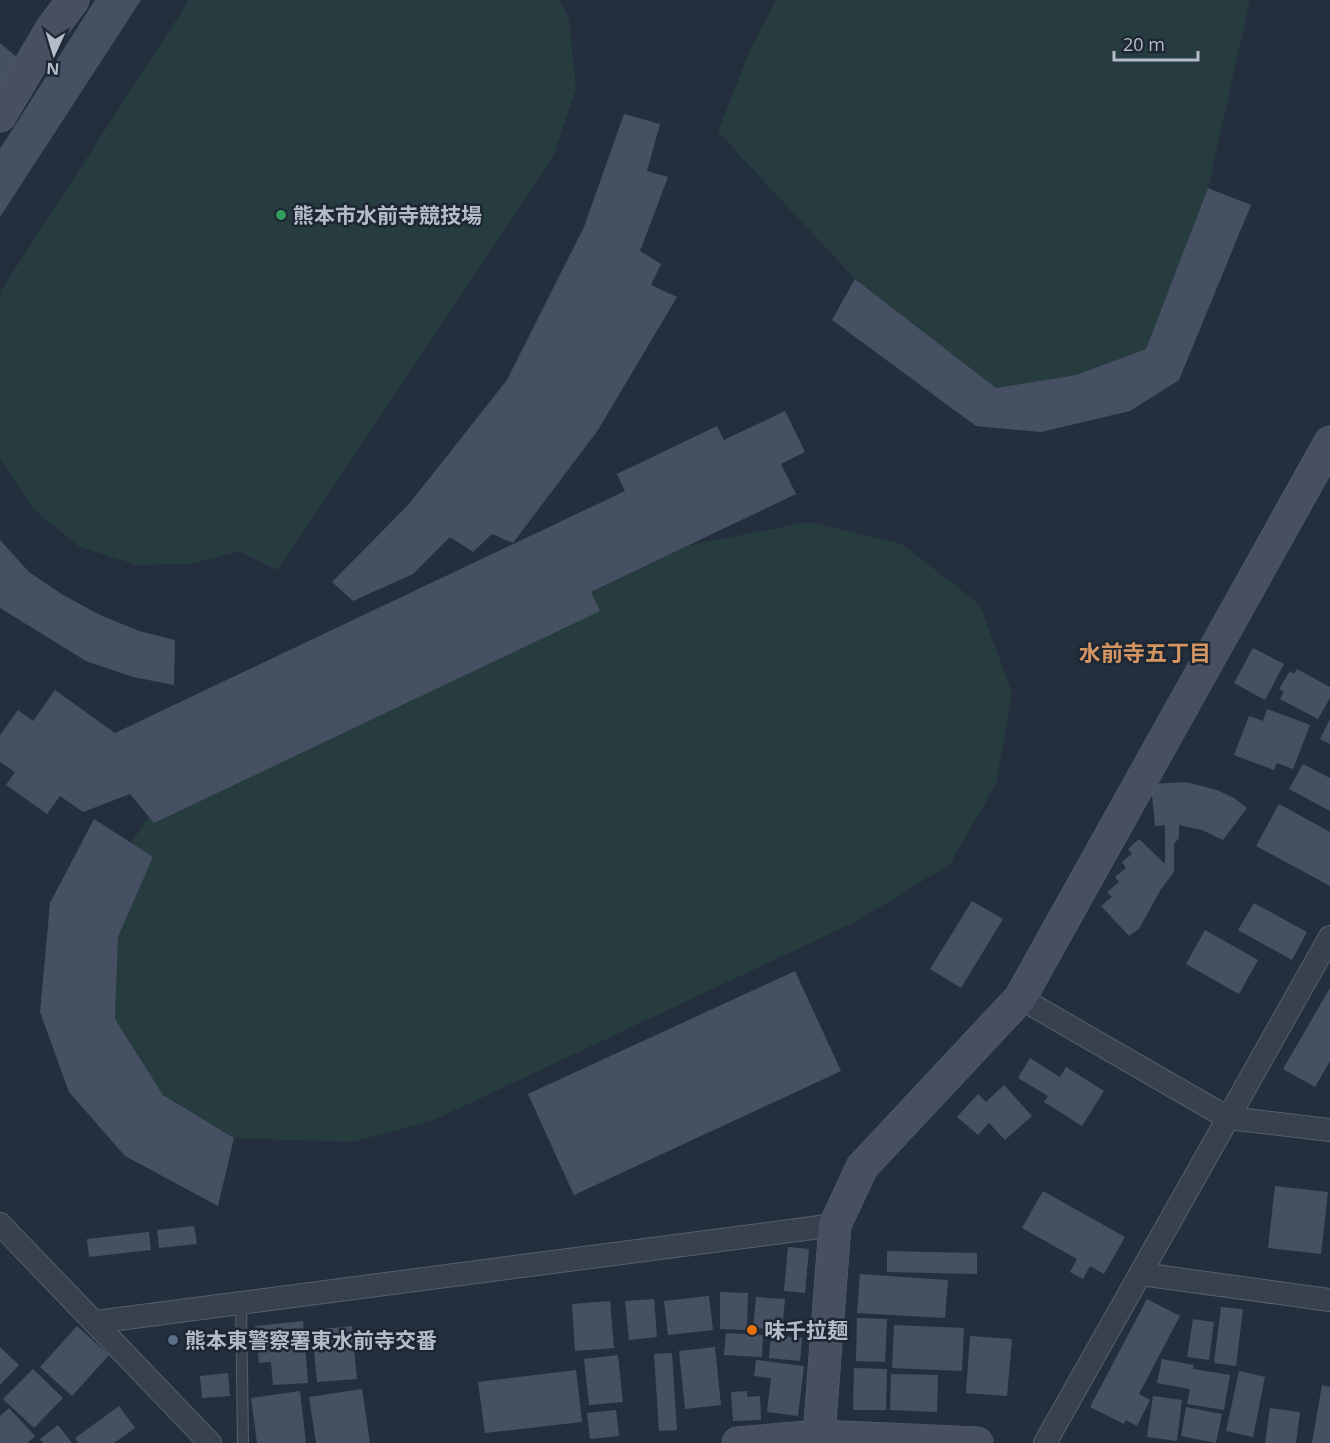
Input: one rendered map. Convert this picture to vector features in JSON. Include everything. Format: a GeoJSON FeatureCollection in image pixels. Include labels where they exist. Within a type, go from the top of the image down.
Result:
{"type":"FeatureCollection","features":[{"type":"Feature","properties":{"kind":"street"},"geometry":{"type":"LineString","coordinates":[[0,116],[51,14],[73,0]]}},
{"type":"Feature","properties":{"kind":"street"},"geometry":{"type":"LineString","coordinates":[[819,1436],[835,1225],[862,1167],[1020,998],[1330,442]]}},
{"type":"Feature","properties":{"kind":"street"},"geometry":{"type":"LineString","coordinates":[[1044,1443],[1329,942]]}},
{"type":"Feature","properties":{"kind":"street"},"geometry":{"type":"LineString","coordinates":[[1020,998],[1228,1118],[1330,1130]]}},
{"type":"Feature","properties":{"kind":"street"},"geometry":{"type":"LineString","coordinates":[[0,1224],[210,1443]]}},
{"type":"Feature","properties":{"kind":"street"},"geometry":{"type":"LineString","coordinates":[[96,1322],[835,1225]]}},
{"type":"Feature","properties":{"kind":"street"},"geometry":{"type":"LineString","coordinates":[[1141,1274],[1330,1300]]}},
{"type":"Feature","properties":{"kind":"street"},"geometry":{"type":"LineString","coordinates":[[738,1443],[819,1436],[977,1443]]}},
{"type":"Feature","properties":{"kind":"lane"},"geometry":{"type":"LineString","coordinates":[[241,1302],[243,1443]]}},
{"type":"Feature","properties":{"kind":"green space"},"geometry":{"type":"Polygon","coordinates":[[[189,0],[560,0],[569,19],[576,89],[553,156],[277,570],[239,551],[191,564],[137,565],[78,546],[35,510],[0,456],[0,298],[2,289],[189,0]]]}},
{"type":"Feature","properties":{"kind":"green space"},"geometry":{"type":"Polygon","coordinates":[[[776,0],[1250,0],[1208,188],[1146,349],[1076,375],[996,388],[855,279],[718,132],[750,50],[776,0]]]}},
{"type":"Feature","properties":{"kind":"green space"},"geometry":{"type":"Polygon","coordinates":[[[809,522],[902,544],[980,605],[1012,693],[996,784],[950,864],[857,921],[434,1120],[353,1142],[234,1138],[163,1095],[115,1019],[118,937],[153,857],[131,843],[149,816],[591,592],[690,545],[809,522]]]}},
{"type":"Feature","properties":{"kind":"building"},"geometry":{"type":"Polygon","coordinates":[[[95,0],[141,0],[0,217],[0,149],[95,0]]]}},
{"type":"Feature","properties":{"kind":"building"},"geometry":{"type":"Polygon","coordinates":[[[0,43],[24,63],[0,92],[0,43]]]}},
{"type":"Feature","properties":{"kind":"building"},"geometry":{"type":"Polygon","coordinates":[[[624,114],[660,124],[647,171],[668,177],[640,251],[661,264],[651,285],[677,297],[598,430],[513,543],[492,534],[473,552],[450,537],[413,574],[353,601],[332,582],[409,504],[507,380],[584,227],[624,114]]]}},
{"type":"Feature","properties":{"kind":"building"},"geometry":{"type":"Polygon","coordinates":[[[1208,188],[1251,205],[1179,380],[1130,411],[1041,432],[976,426],[832,320],[855,279],[996,388],[1076,375],[1146,349],[1208,188]]]}},
{"type":"Feature","properties":{"kind":"building"},"geometry":{"type":"Polygon","coordinates":[[[785,411],[805,452],[781,464],[796,494],[591,592],[600,611],[154,823],[130,794],[83,812],[60,796],[47,814],[6,785],[15,772],[0,762],[0,735],[18,710],[33,721],[55,690],[115,733],[625,491],[617,474],[717,426],[724,440],[785,411]]]}},
{"type":"Feature","properties":{"kind":"building"},"geometry":{"type":"Polygon","coordinates":[[[0,540],[29,572],[63,595],[100,615],[139,631],[175,640],[174,685],[133,677],[86,661],[0,608],[0,540]]]}},
{"type":"Feature","properties":{"kind":"building"},"geometry":{"type":"Polygon","coordinates":[[[1253,648],[1284,664],[1265,700],[1234,683],[1253,648]]]}},
{"type":"Feature","properties":{"kind":"building"},"geometry":{"type":"Polygon","coordinates":[[[1297,669],[1330,687],[1330,698],[1318,719],[1280,699],[1284,692],[1279,689],[1290,671],[1294,674],[1297,669]]]}},
{"type":"Feature","properties":{"kind":"building"},"geometry":{"type":"Polygon","coordinates":[[[1267,709],[1310,725],[1293,769],[1277,763],[1274,770],[1234,755],[1249,716],[1263,721],[1267,709]]]}},
{"type":"Feature","properties":{"kind":"building"},"geometry":{"type":"Polygon","coordinates":[[[1330,719],[1330,744],[1320,739],[1330,719]]]}},
{"type":"Feature","properties":{"kind":"building"},"geometry":{"type":"Polygon","coordinates":[[[1303,764],[1330,778],[1330,811],[1289,789],[1303,764]]]}},
{"type":"Feature","properties":{"kind":"building"},"geometry":{"type":"Polygon","coordinates":[[[1186,782],[1217,790],[1234,798],[1247,808],[1223,840],[1202,830],[1179,825],[1179,838],[1174,844],[1174,872],[1161,889],[1139,929],[1129,936],[1101,906],[1112,897],[1107,892],[1119,882],[1115,877],[1126,868],[1122,862],[1132,854],[1128,849],[1139,839],[1165,864],[1165,825],[1155,826],[1151,784],[1186,782]]]}},
{"type":"Feature","properties":{"kind":"building"},"geometry":{"type":"Polygon","coordinates":[[[1279,804],[1330,832],[1330,886],[1256,846],[1279,804]]]}},
{"type":"Feature","properties":{"kind":"building"},"geometry":{"type":"Polygon","coordinates":[[[94,819],[153,857],[118,937],[115,1019],[163,1095],[234,1138],[218,1206],[125,1156],[69,1092],[40,1012],[50,903],[94,819]]]}},
{"type":"Feature","properties":{"kind":"building"},"geometry":{"type":"Polygon","coordinates":[[[972,901],[1003,919],[961,988],[930,969],[972,901]]]}},
{"type":"Feature","properties":{"kind":"building"},"geometry":{"type":"Polygon","coordinates":[[[1254,903],[1307,932],[1292,960],[1238,930],[1254,903]]]}},
{"type":"Feature","properties":{"kind":"building"},"geometry":{"type":"Polygon","coordinates":[[[1205,930],[1258,960],[1239,994],[1186,964],[1205,930]]]}},
{"type":"Feature","properties":{"kind":"building"},"geometry":{"type":"Polygon","coordinates":[[[795,971],[841,1071],[574,1195],[528,1094],[795,971]]]}},
{"type":"Feature","properties":{"kind":"building"},"geometry":{"type":"Polygon","coordinates":[[[1330,988],[1330,1061],[1315,1087],[1283,1069],[1330,988]]]}},
{"type":"Feature","properties":{"kind":"building"},"geometry":{"type":"Polygon","coordinates":[[[1030,1058],[1060,1077],[1066,1067],[1104,1091],[1082,1126],[1044,1102],[1048,1096],[1018,1078],[1030,1058]]]}},
{"type":"Feature","properties":{"kind":"building"},"geometry":{"type":"Polygon","coordinates":[[[1004,1085],[1032,1116],[1005,1140],[989,1123],[978,1135],[957,1117],[978,1094],[986,1102],[1004,1085]]]}},
{"type":"Feature","properties":{"kind":"building"},"geometry":{"type":"Polygon","coordinates":[[[1275,1186],[1328,1192],[1321,1254],[1268,1248],[1275,1186]]]}},
{"type":"Feature","properties":{"kind":"building"},"geometry":{"type":"Polygon","coordinates":[[[1043,1191],[1125,1237],[1104,1274],[1090,1266],[1083,1279],[1070,1272],[1077,1259],[1022,1228],[1043,1191]]]}},
{"type":"Feature","properties":{"kind":"building"},"geometry":{"type":"Polygon","coordinates":[[[194,1226],[197,1244],[159,1248],[157,1230],[194,1226]]]}},
{"type":"Feature","properties":{"kind":"building"},"geometry":{"type":"Polygon","coordinates":[[[149,1232],[151,1250],[89,1257],[87,1239],[149,1232]]]}},
{"type":"Feature","properties":{"kind":"building"},"geometry":{"type":"Polygon","coordinates":[[[788,1247],[809,1249],[805,1293],[784,1291],[788,1247]]]}},
{"type":"Feature","properties":{"kind":"building"},"geometry":{"type":"Polygon","coordinates":[[[887,1251],[977,1253],[977,1274],[887,1272],[887,1251]]]}},
{"type":"Feature","properties":{"kind":"building"},"geometry":{"type":"Polygon","coordinates":[[[860,1274],[948,1280],[945,1318],[857,1313],[860,1274]]]}},
{"type":"Feature","properties":{"kind":"building"},"geometry":{"type":"Polygon","coordinates":[[[720,1292],[748,1293],[747,1330],[720,1329],[720,1292]]]}},
{"type":"Feature","properties":{"kind":"building"},"geometry":{"type":"Polygon","coordinates":[[[709,1296],[713,1330],[668,1335],[664,1301],[709,1296]]]}},
{"type":"Feature","properties":{"kind":"building"},"geometry":{"type":"Polygon","coordinates":[[[756,1297],[785,1299],[782,1330],[753,1328],[756,1297]]]}},
{"type":"Feature","properties":{"kind":"building"},"geometry":{"type":"Polygon","coordinates":[[[654,1299],[657,1337],[629,1340],[625,1301],[654,1299]]]}},
{"type":"Feature","properties":{"kind":"building"},"geometry":{"type":"Polygon","coordinates":[[[1147,1299],[1180,1316],[1139,1394],[1150,1400],[1137,1426],[1126,1420],[1124,1424],[1090,1407],[1147,1299]]]}},
{"type":"Feature","properties":{"kind":"building"},"geometry":{"type":"Polygon","coordinates":[[[610,1301],[614,1348],[575,1351],[572,1304],[610,1301]]]}},
{"type":"Feature","properties":{"kind":"building"},"geometry":{"type":"Polygon","coordinates":[[[1221,1307],[1243,1309],[1236,1366],[1214,1363],[1221,1307]]]}},
{"type":"Feature","properties":{"kind":"building"},"geometry":{"type":"Polygon","coordinates":[[[857,1318],[887,1319],[885,1362],[856,1361],[857,1318]]]}},
{"type":"Feature","properties":{"kind":"building"},"geometry":{"type":"Polygon","coordinates":[[[1193,1319],[1214,1322],[1209,1360],[1187,1357],[1193,1319]]]}},
{"type":"Feature","properties":{"kind":"building"},"geometry":{"type":"Polygon","coordinates":[[[303,1321],[308,1383],[273,1385],[271,1362],[259,1363],[255,1326],[303,1321]]]}},
{"type":"Feature","properties":{"kind":"building"},"geometry":{"type":"Polygon","coordinates":[[[894,1325],[964,1328],[962,1371],[892,1368],[894,1325]]]}},
{"type":"Feature","properties":{"kind":"building"},"geometry":{"type":"Polygon","coordinates":[[[77,1326],[109,1355],[72,1396],[40,1367],[77,1326]]]}},
{"type":"Feature","properties":{"kind":"building"},"geometry":{"type":"Polygon","coordinates":[[[352,1326],[357,1379],[317,1382],[312,1330],[352,1326]]]}},
{"type":"Feature","properties":{"kind":"building"},"geometry":{"type":"Polygon","coordinates":[[[726,1333],[763,1335],[762,1357],[724,1355],[726,1333]]]}},
{"type":"Feature","properties":{"kind":"building"},"geometry":{"type":"Polygon","coordinates":[[[771,1335],[802,1338],[800,1361],[769,1358],[771,1335]]]}},
{"type":"Feature","properties":{"kind":"building"},"geometry":{"type":"Polygon","coordinates":[[[970,1336],[1012,1339],[1007,1396],[966,1393],[970,1336]]]}},
{"type":"Feature","properties":{"kind":"building"},"geometry":{"type":"Polygon","coordinates":[[[0,1347],[19,1365],[0,1385],[0,1347]]]}},
{"type":"Feature","properties":{"kind":"building"},"geometry":{"type":"Polygon","coordinates":[[[715,1347],[721,1405],[685,1409],[679,1351],[715,1347]]]}},
{"type":"Feature","properties":{"kind":"building"},"geometry":{"type":"Polygon","coordinates":[[[672,1353],[677,1430],[659,1431],[654,1354],[672,1353]]]}},
{"type":"Feature","properties":{"kind":"building"},"geometry":{"type":"Polygon","coordinates":[[[618,1355],[623,1402],[589,1405],[584,1359],[618,1355]]]}},
{"type":"Feature","properties":{"kind":"building"},"geometry":{"type":"Polygon","coordinates":[[[1162,1359],[1194,1365],[1193,1369],[1230,1375],[1224,1410],[1187,1404],[1190,1389],[1157,1383],[1162,1359]]]}},
{"type":"Feature","properties":{"kind":"building"},"geometry":{"type":"Polygon","coordinates":[[[756,1360],[804,1366],[798,1416],[767,1412],[771,1378],[754,1376],[756,1360]]]}},
{"type":"Feature","properties":{"kind":"building"},"geometry":{"type":"Polygon","coordinates":[[[854,1368],[887,1369],[886,1410],[853,1410],[854,1368]]]}},
{"type":"Feature","properties":{"kind":"building"},"geometry":{"type":"Polygon","coordinates":[[[33,1369],[63,1398],[34,1428],[3,1399],[33,1369]]]}},
{"type":"Feature","properties":{"kind":"building"},"geometry":{"type":"Polygon","coordinates":[[[576,1370],[582,1422],[485,1433],[478,1382],[576,1370]]]}},
{"type":"Feature","properties":{"kind":"building"},"geometry":{"type":"Polygon","coordinates":[[[1239,1371],[1265,1377],[1253,1437],[1226,1431],[1239,1371]]]}},
{"type":"Feature","properties":{"kind":"building"},"geometry":{"type":"Polygon","coordinates":[[[228,1373],[230,1396],[202,1398],[200,1376],[228,1373]]]}},
{"type":"Feature","properties":{"kind":"building"},"geometry":{"type":"Polygon","coordinates":[[[891,1374],[938,1375],[937,1412],[890,1410],[891,1374]]]}},
{"type":"Feature","properties":{"kind":"building"},"geometry":{"type":"Polygon","coordinates":[[[1322,1385],[1330,1387],[1330,1443],[1312,1443],[1322,1385]]]}},
{"type":"Feature","properties":{"kind":"building"},"geometry":{"type":"Polygon","coordinates":[[[362,1389],[370,1443],[316,1443],[309,1397],[362,1389]]]}},
{"type":"Feature","properties":{"kind":"building"},"geometry":{"type":"Polygon","coordinates":[[[300,1391],[306,1443],[257,1443],[251,1398],[300,1391]]]}},
{"type":"Feature","properties":{"kind":"building"},"geometry":{"type":"Polygon","coordinates":[[[747,1391],[747,1397],[760,1396],[761,1420],[733,1421],[731,1392],[747,1391]]]}},
{"type":"Feature","properties":{"kind":"building"},"geometry":{"type":"Polygon","coordinates":[[[1153,1396],[1182,1400],[1177,1441],[1147,1437],[1153,1396]]]}},
{"type":"Feature","properties":{"kind":"building"},"geometry":{"type":"Polygon","coordinates":[[[119,1406],[135,1428],[114,1443],[78,1443],[75,1438],[119,1406]]]}},
{"type":"Feature","properties":{"kind":"building"},"geometry":{"type":"Polygon","coordinates":[[[1186,1407],[1222,1414],[1216,1443],[1181,1436],[1186,1407]]]}},
{"type":"Feature","properties":{"kind":"building"},"geometry":{"type":"Polygon","coordinates":[[[9,1408],[35,1436],[27,1443],[0,1443],[0,1416],[9,1408]]]}},
{"type":"Feature","properties":{"kind":"building"},"geometry":{"type":"Polygon","coordinates":[[[1270,1408],[1300,1412],[1296,1443],[1265,1443],[1270,1408]]]}},
{"type":"Feature","properties":{"kind":"building"},"geometry":{"type":"Polygon","coordinates":[[[616,1410],[619,1436],[590,1439],[587,1413],[616,1410]]]}},
{"type":"Feature","properties":{"kind":"building"},"geometry":{"type":"Polygon","coordinates":[[[58,1425],[72,1443],[43,1443],[40,1439],[58,1425]]]}},
{"type":"Feature","properties":{"kind":"place","name":"熊本市水前寺競技場"},"geometry":{"type":"Point","coordinates":[281,215]}},
{"type":"Feature","properties":{"kind":"place","name":"味千拉麺"},"geometry":{"type":"Point","coordinates":[752,1330]}},
{"type":"Feature","properties":{"kind":"place","name":"熊本東警察署東水前寺交番"},"geometry":{"type":"Point","coordinates":[173,1340]}},
{"type":"Feature","properties":{"kind":"district","name":"水前寺五丁目"},"geometry":{"type":"Point","coordinates":[1145,652]}}]}
